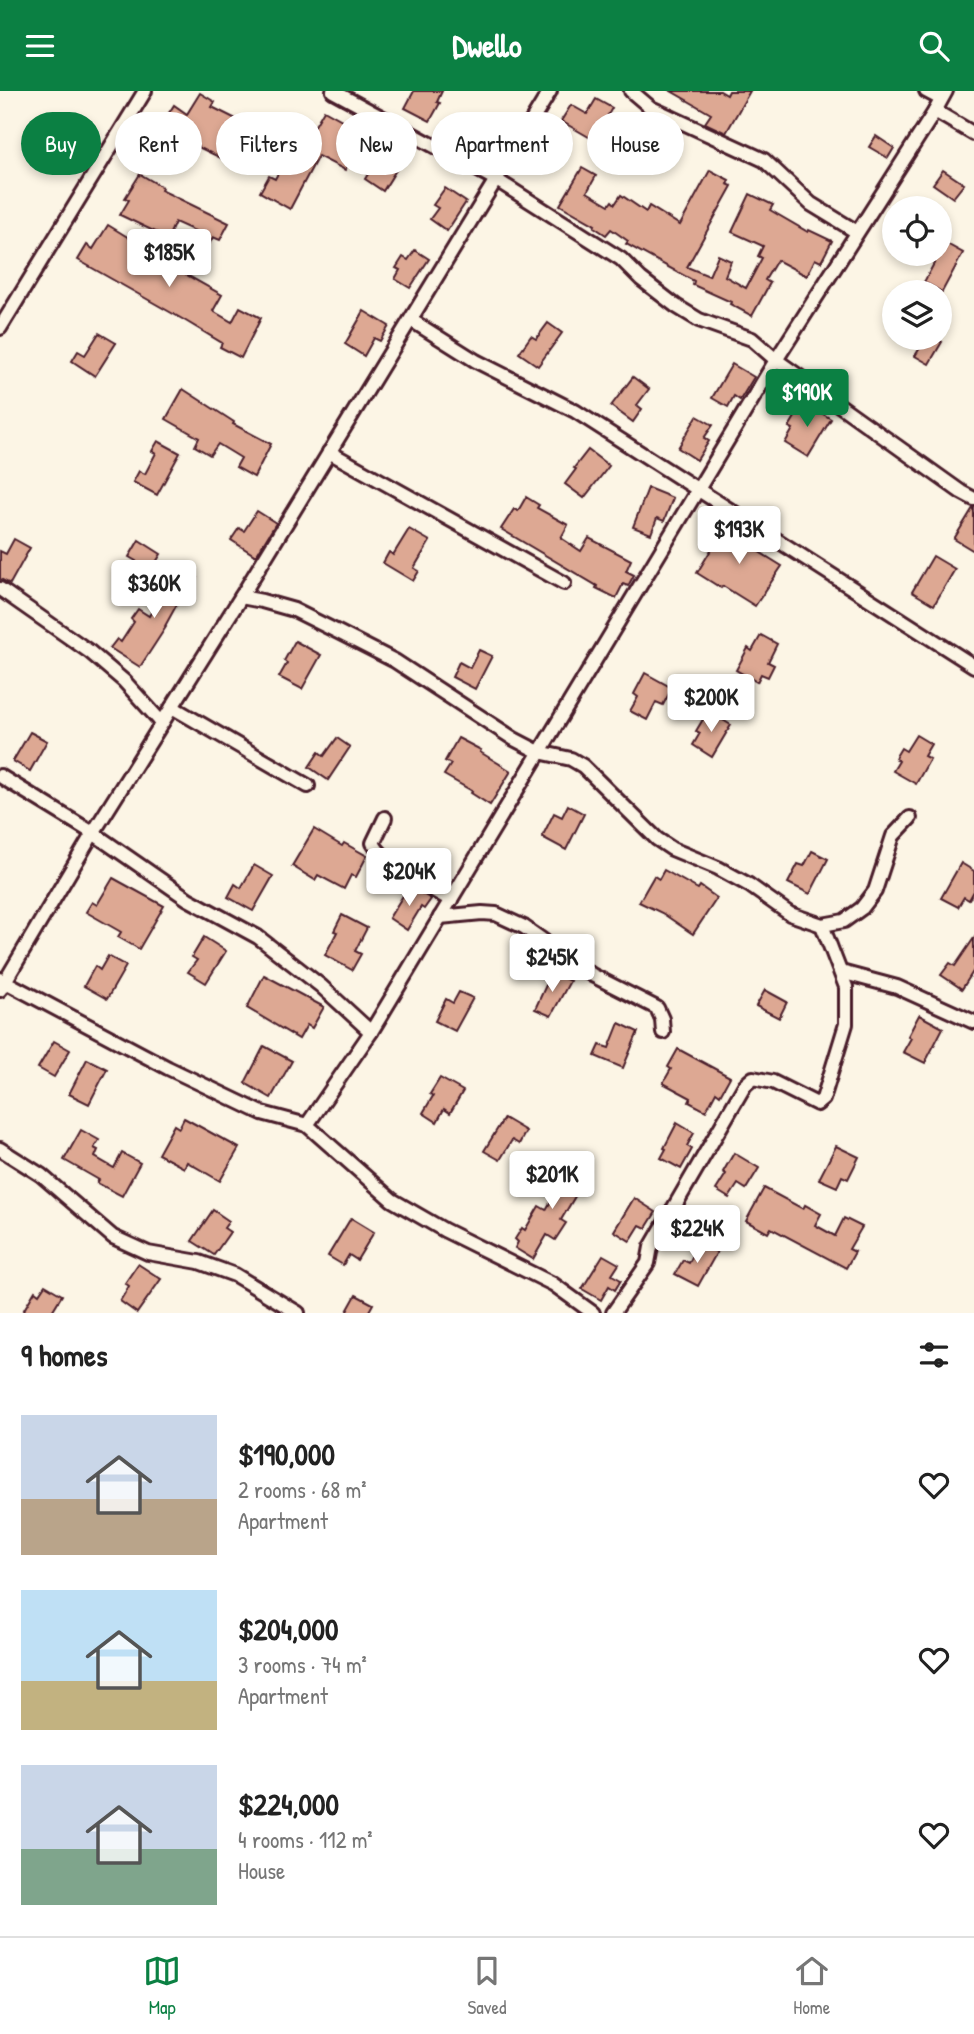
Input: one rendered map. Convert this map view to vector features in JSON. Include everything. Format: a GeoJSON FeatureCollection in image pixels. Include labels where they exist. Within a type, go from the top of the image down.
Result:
{"type":"FeatureCollection","features":[{"type":"Feature","properties":{"kind":"street"},"geometry":{"type":"LineString","coordinates":[[0,328],[145,91]]}},
{"type":"Feature","properties":{"kind":"street"},"geometry":{"type":"LineString","coordinates":[[333,91],[495,179],[621,259],[641,279],[699,320],[752,339],[776,360],[974,499]]}},
{"type":"Feature","properties":{"kind":"street"},"geometry":{"type":"LineString","coordinates":[[550,91],[2,983],[168,1068],[262,1112],[307,1125],[392,1200],[444,1230],[552,1284],[593,1313]]}},
{"type":"Feature","properties":{"kind":"street"},"geometry":{"type":"LineString","coordinates":[[631,91],[651,108],[764,160],[810,205],[857,232]]}},
{"type":"Feature","properties":{"kind":"street"},"geometry":{"type":"LineString","coordinates":[[926,91],[941,100],[974,134]]}},
{"type":"Feature","properties":{"kind":"street"},"geometry":{"type":"LineString","coordinates":[[307,1125],[371,1032],[776,360],[941,100]]}},
{"type":"Feature","properties":{"kind":"street"},"geometry":{"type":"LineString","coordinates":[[411,320],[476,361],[575,411],[974,666]]}},
{"type":"Feature","properties":{"kind":"street"},"geometry":{"type":"LineString","coordinates":[[328,452],[564,583]]}},
{"type":"Feature","properties":{"kind":"street"},"geometry":{"type":"LineString","coordinates":[[0,589],[90,652],[124,681],[162,723]]}},
{"type":"Feature","properties":{"kind":"street"},"geometry":{"type":"LineString","coordinates":[[241,597],[294,610],[395,661],[514,739],[539,752],[571,759],[583,766],[657,839],[672,849],[718,868],[749,885],[790,914],[822,925],[844,921],[862,908],[875,891],[893,837],[910,818]]}},
{"type":"Feature","properties":{"kind":"street"},"geometry":{"type":"LineString","coordinates":[[172,707],[308,786]]}},
{"type":"Feature","properties":{"kind":"street"},"geometry":{"type":"LineString","coordinates":[[0,776],[93,833],[188,899],[258,937],[321,986],[371,1032]]}},
{"type":"Feature","properties":{"kind":"street"},"geometry":{"type":"LineString","coordinates":[[384,818],[373,843],[379,852],[402,870],[451,900]]}},
{"type":"Feature","properties":{"kind":"street"},"geometry":{"type":"LineString","coordinates":[[440,917],[496,914],[524,926],[592,975],[657,1008],[662,1019],[663,1032]]}},
{"type":"Feature","properties":{"kind":"street"},"geometry":{"type":"LineString","coordinates":[[613,1313],[648,1263],[651,1247],[745,1085],[752,1079],[773,1082],[817,1104],[823,1099],[846,1024],[846,987],[822,925]]}},
{"type":"Feature","properties":{"kind":"street"},"geometry":{"type":"LineString","coordinates":[[841,972],[897,987],[974,1022]]}},
{"type":"Feature","properties":{"kind":"street"},"geometry":{"type":"LineString","coordinates":[[0,1149],[41,1175],[113,1237],[148,1253],[199,1262],[236,1275],[298,1313]]}},
{"type":"Feature","properties":{"kind":"building"},"geometry":{"type":"Polygon","coordinates":[[[414,91],[442,91],[437,102],[440,103],[435,112],[431,112],[430,121],[405,108],[414,91]]]}},
{"type":"Feature","properties":{"kind":"building"},"geometry":{"type":"Polygon","coordinates":[[[671,91],[720,91],[727,95],[729,91],[750,91],[726,133],[705,123],[711,114],[671,91]]]}},
{"type":"Feature","properties":{"kind":"building"},"geometry":{"type":"Polygon","coordinates":[[[200,93],[215,102],[212,107],[222,112],[216,112],[216,156],[202,149],[202,112],[188,112],[200,93]]]}},
{"type":"Feature","properties":{"kind":"building"},"geometry":{"type":"Polygon","coordinates":[[[596,99],[612,108],[610,112],[588,112],[596,99]]]}},
{"type":"Feature","properties":{"kind":"building"},"geometry":{"type":"Polygon","coordinates":[[[174,105],[184,112],[170,112],[174,105]]]}},
{"type":"Feature","properties":{"kind":"building"},"geometry":{"type":"Polygon","coordinates":[[[571,105],[587,114],[587,136],[573,128],[573,112],[567,112],[571,105]]]}},
{"type":"Feature","properties":{"kind":"building"},"geometry":{"type":"Polygon","coordinates":[[[324,110],[336,117],[336,165],[322,158],[324,110]]]}},
{"type":"Feature","properties":{"kind":"building"},"geometry":{"type":"Polygon","coordinates":[[[876,136],[894,148],[888,158],[869,147],[876,136]]]}},
{"type":"Feature","properties":{"kind":"building"},"geometry":{"type":"Polygon","coordinates":[[[582,168],[587,171],[587,175],[596,176],[587,192],[609,205],[612,201],[615,204],[621,195],[646,212],[649,206],[680,225],[710,170],[729,180],[727,184],[732,186],[687,267],[709,276],[718,255],[731,261],[725,276],[746,288],[762,258],[758,256],[763,246],[732,232],[750,194],[773,205],[770,210],[808,232],[809,230],[832,241],[821,262],[815,259],[807,276],[777,260],[765,280],[770,283],[752,316],[730,304],[731,302],[693,285],[694,281],[626,244],[628,241],[611,229],[606,235],[594,227],[595,225],[560,205],[582,168]]]}},
{"type":"Feature","properties":{"kind":"building"},"geometry":{"type":"Polygon","coordinates":[[[943,170],[964,184],[953,198],[933,184],[943,170]]]}},
{"type":"Feature","properties":{"kind":"building"},"geometry":{"type":"Polygon","coordinates":[[[142,175],[162,187],[161,190],[229,223],[220,240],[213,237],[203,256],[187,248],[195,231],[175,222],[168,238],[120,215],[129,200],[125,198],[142,175]]]}},
{"type":"Feature","properties":{"kind":"building"},"geometry":{"type":"Polygon","coordinates":[[[277,175],[308,175],[290,209],[260,192],[269,176],[275,179],[277,175]]]}},
{"type":"Feature","properties":{"kind":"building"},"geometry":{"type":"Polygon","coordinates":[[[367,175],[393,175],[383,191],[365,179],[367,175]]]}},
{"type":"Feature","properties":{"kind":"building"},"geometry":{"type":"Polygon","coordinates":[[[445,188],[466,202],[447,231],[430,219],[438,208],[433,205],[445,188]]]}},
{"type":"Feature","properties":{"kind":"building"},"geometry":{"type":"Polygon","coordinates":[[[108,225],[165,260],[164,262],[222,295],[213,311],[232,322],[240,307],[261,318],[241,358],[220,347],[222,343],[184,320],[78,260],[87,245],[93,249],[108,225]]]}},
{"type":"Feature","properties":{"kind":"building"},"geometry":{"type":"Polygon","coordinates":[[[952,247],[963,253],[948,280],[925,280],[933,266],[952,266],[952,247]]]}},
{"type":"Feature","properties":{"kind":"building"},"geometry":{"type":"Polygon","coordinates":[[[415,250],[429,259],[410,288],[395,279],[400,270],[396,268],[403,257],[408,260],[415,250]]]}},
{"type":"Feature","properties":{"kind":"building"},"geometry":{"type":"Polygon","coordinates":[[[364,311],[389,326],[380,341],[374,338],[364,356],[345,344],[364,311]]]}},
{"type":"Feature","properties":{"kind":"building"},"geometry":{"type":"Polygon","coordinates":[[[548,323],[562,333],[538,366],[519,353],[531,336],[536,339],[548,323]]]}},
{"type":"Feature","properties":{"kind":"building"},"geometry":{"type":"Polygon","coordinates":[[[99,333],[116,343],[95,376],[72,361],[78,351],[85,355],[99,333]]]}},
{"type":"Feature","properties":{"kind":"building"},"geometry":{"type":"Polygon","coordinates":[[[919,350],[937,350],[929,364],[915,356],[919,350]]]}},
{"type":"Feature","properties":{"kind":"building"},"geometry":{"type":"Polygon","coordinates":[[[732,364],[754,377],[740,400],[734,396],[728,407],[712,398],[732,364]]]}},
{"type":"Feature","properties":{"kind":"building"},"geometry":{"type":"Polygon","coordinates":[[[633,377],[649,389],[637,405],[642,409],[633,422],[611,406],[633,377]]]}},
{"type":"Feature","properties":{"kind":"building"},"geometry":{"type":"Polygon","coordinates":[[[183,389],[234,422],[233,424],[271,444],[254,477],[236,467],[241,458],[218,444],[210,455],[195,446],[199,438],[166,419],[183,389]]]}},
{"type":"Feature","properties":{"kind":"building"},"geometry":{"type":"Polygon","coordinates":[[[804,402],[831,419],[808,457],[785,443],[793,429],[789,427],[804,402]]]}},
{"type":"Feature","properties":{"kind":"building"},"geometry":{"type":"Polygon","coordinates":[[[697,416],[713,425],[704,438],[709,441],[697,460],[678,448],[697,416]]]}},
{"type":"Feature","properties":{"kind":"building"},"geometry":{"type":"Polygon","coordinates":[[[158,441],[180,453],[157,495],[133,482],[139,471],[145,474],[156,453],[152,451],[158,441]]]}},
{"type":"Feature","properties":{"kind":"building"},"geometry":{"type":"Polygon","coordinates":[[[588,450],[609,466],[584,498],[565,484],[588,450]]]}},
{"type":"Feature","properties":{"kind":"building"},"geometry":{"type":"Polygon","coordinates":[[[648,488],[673,498],[664,521],[657,518],[651,534],[633,527],[648,488]]]}},
{"type":"Feature","properties":{"kind":"building"},"geometry":{"type":"Polygon","coordinates":[[[526,497],[539,505],[537,508],[568,525],[561,538],[581,551],[589,538],[631,560],[626,571],[634,575],[628,586],[623,584],[616,598],[501,529],[514,509],[518,511],[526,497]]]}},
{"type":"Feature","properties":{"kind":"building"},"geometry":{"type":"Polygon","coordinates":[[[974,508],[974,551],[954,539],[974,508]]]}},
{"type":"Feature","properties":{"kind":"building"},"geometry":{"type":"Polygon","coordinates":[[[257,511],[276,523],[256,556],[231,540],[239,528],[244,531],[257,511]]]}},
{"type":"Feature","properties":{"kind":"building"},"geometry":{"type":"Polygon","coordinates":[[[721,525],[782,566],[755,606],[697,573],[714,545],[710,543],[721,525]]]}},
{"type":"Feature","properties":{"kind":"building"},"geometry":{"type":"Polygon","coordinates":[[[409,529],[430,541],[414,568],[419,571],[413,581],[383,563],[389,552],[393,555],[409,529]]]}},
{"type":"Feature","properties":{"kind":"building"},"geometry":{"type":"Polygon","coordinates":[[[14,539],[30,548],[10,584],[0,579],[0,551],[6,554],[14,539]]]}},
{"type":"Feature","properties":{"kind":"building"},"geometry":{"type":"Polygon","coordinates":[[[139,540],[161,554],[141,587],[126,578],[136,561],[129,557],[139,540]]]}},
{"type":"Feature","properties":{"kind":"building"},"geometry":{"type":"Polygon","coordinates":[[[933,556],[955,569],[934,605],[912,592],[933,556]]]}},
{"type":"Feature","properties":{"kind":"building"},"geometry":{"type":"Polygon","coordinates":[[[177,567],[197,578],[186,597],[182,595],[166,627],[140,667],[110,648],[117,639],[121,642],[134,622],[131,619],[138,609],[149,616],[177,567]]]}},
{"type":"Feature","properties":{"kind":"building"},"geometry":{"type":"Polygon","coordinates":[[[761,635],[777,644],[768,662],[774,665],[768,677],[761,674],[757,682],[736,670],[748,648],[752,651],[761,635]]]}},
{"type":"Feature","properties":{"kind":"building"},"geometry":{"type":"Polygon","coordinates":[[[295,641],[321,655],[302,689],[279,677],[295,641]]]}},
{"type":"Feature","properties":{"kind":"building"},"geometry":{"type":"Polygon","coordinates":[[[479,650],[492,656],[475,689],[452,677],[459,662],[470,668],[479,650]]]}},
{"type":"Feature","properties":{"kind":"building"},"geometry":{"type":"Polygon","coordinates":[[[645,673],[672,688],[663,705],[656,702],[647,720],[630,711],[638,697],[634,694],[645,673]]]}},
{"type":"Feature","properties":{"kind":"building"},"geometry":{"type":"Polygon","coordinates":[[[708,711],[731,725],[712,757],[693,745],[700,733],[696,731],[708,711]]]}},
{"type":"Feature","properties":{"kind":"building"},"geometry":{"type":"Polygon","coordinates":[[[30,732],[47,741],[30,771],[13,761],[30,732]]]}},
{"type":"Feature","properties":{"kind":"building"},"geometry":{"type":"Polygon","coordinates":[[[916,735],[931,744],[924,756],[930,759],[916,784],[893,771],[899,761],[895,758],[901,748],[906,751],[916,735]]]}},
{"type":"Feature","properties":{"kind":"building"},"geometry":{"type":"Polygon","coordinates":[[[337,738],[350,747],[328,780],[309,767],[319,752],[324,756],[337,738]]]}},
{"type":"Feature","properties":{"kind":"building"},"geometry":{"type":"Polygon","coordinates":[[[458,738],[511,771],[490,805],[444,775],[451,764],[445,761],[458,738]]]}},
{"type":"Feature","properties":{"kind":"building"},"geometry":{"type":"Polygon","coordinates":[[[568,805],[584,814],[566,850],[542,837],[554,813],[562,817],[568,805]]]}},
{"type":"Feature","properties":{"kind":"building"},"geometry":{"type":"Polygon","coordinates":[[[314,829],[342,846],[344,843],[367,856],[356,877],[351,875],[344,889],[318,875],[315,880],[292,866],[314,829]]]}},
{"type":"Feature","properties":{"kind":"building"},"geometry":{"type":"Polygon","coordinates":[[[812,851],[828,859],[810,894],[788,883],[798,864],[804,866],[812,851]]]}},
{"type":"Feature","properties":{"kind":"building"},"geometry":{"type":"Polygon","coordinates":[[[961,863],[974,871],[974,891],[969,900],[964,897],[958,907],[941,898],[961,863]]]}},
{"type":"Feature","properties":{"kind":"building"},"geometry":{"type":"Polygon","coordinates":[[[254,865],[273,876],[253,911],[228,897],[235,884],[241,888],[254,865]]]}},
{"type":"Feature","properties":{"kind":"building"},"geometry":{"type":"Polygon","coordinates":[[[664,870],[698,889],[700,886],[717,898],[693,934],[662,913],[639,902],[654,876],[659,879],[664,870]]]}},
{"type":"Feature","properties":{"kind":"building"},"geometry":{"type":"Polygon","coordinates":[[[113,878],[164,906],[139,949],[118,937],[121,932],[86,912],[92,902],[97,905],[113,878]]]}},
{"type":"Feature","properties":{"kind":"building"},"geometry":{"type":"Polygon","coordinates":[[[409,886],[431,899],[424,909],[421,907],[407,930],[389,918],[409,886]]]}},
{"type":"Feature","properties":{"kind":"building"},"geometry":{"type":"Polygon","coordinates":[[[342,915],[367,928],[355,951],[361,954],[352,970],[325,955],[342,915]]]}},
{"type":"Feature","properties":{"kind":"building"},"geometry":{"type":"Polygon","coordinates":[[[204,937],[226,951],[206,983],[188,972],[197,960],[192,957],[204,937]]]}},
{"type":"Feature","properties":{"kind":"building"},"geometry":{"type":"Polygon","coordinates":[[[974,938],[974,970],[962,989],[941,975],[950,963],[955,966],[974,938]]]}},
{"type":"Feature","properties":{"kind":"building"},"geometry":{"type":"Polygon","coordinates":[[[108,956],[126,966],[107,999],[84,986],[95,966],[100,970],[108,956]]]}},
{"type":"Feature","properties":{"kind":"building"},"geometry":{"type":"Polygon","coordinates":[[[552,972],[570,981],[551,1016],[535,1009],[552,972]]]}},
{"type":"Feature","properties":{"kind":"building"},"geometry":{"type":"Polygon","coordinates":[[[264,975],[324,1007],[312,1028],[307,1025],[299,1039],[247,1008],[264,975]]]}},
{"type":"Feature","properties":{"kind":"building"},"geometry":{"type":"Polygon","coordinates":[[[765,990],[787,1002],[779,1018],[756,1006],[765,990]]]}},
{"type":"Feature","properties":{"kind":"building"},"geometry":{"type":"Polygon","coordinates":[[[459,992],[473,998],[455,1031],[435,1021],[446,999],[453,1003],[459,992]]]}},
{"type":"Feature","properties":{"kind":"building"},"geometry":{"type":"Polygon","coordinates":[[[919,1015],[943,1028],[925,1063],[903,1052],[919,1015]]]}},
{"type":"Feature","properties":{"kind":"building"},"geometry":{"type":"Polygon","coordinates":[[[619,1023],[638,1032],[623,1068],[595,1056],[600,1045],[609,1048],[619,1023]]]}},
{"type":"Feature","properties":{"kind":"building"},"geometry":{"type":"Polygon","coordinates":[[[54,1041],[70,1050],[54,1077],[38,1068],[54,1041]]]}},
{"type":"Feature","properties":{"kind":"building"},"geometry":{"type":"Polygon","coordinates":[[[264,1046],[292,1061],[271,1098],[245,1083],[264,1046]]]}},
{"type":"Feature","properties":{"kind":"building"},"geometry":{"type":"Polygon","coordinates":[[[678,1049],[730,1077],[720,1095],[716,1092],[706,1111],[689,1102],[691,1098],[663,1083],[678,1049]]]}},
{"type":"Feature","properties":{"kind":"building"},"geometry":{"type":"Polygon","coordinates":[[[87,1059],[107,1069],[89,1104],[69,1094],[87,1059]]]}},
{"type":"Feature","properties":{"kind":"building"},"geometry":{"type":"Polygon","coordinates":[[[440,1078],[463,1091],[450,1113],[444,1109],[437,1122],[423,1113],[440,1078]]]}},
{"type":"Feature","properties":{"kind":"building"},"geometry":{"type":"Polygon","coordinates":[[[184,1118],[239,1148],[220,1181],[187,1162],[184,1168],[158,1154],[174,1125],[179,1128],[184,1118]]]}},
{"type":"Feature","properties":{"kind":"building"},"geometry":{"type":"Polygon","coordinates":[[[504,1118],[526,1131],[519,1144],[512,1140],[500,1160],[484,1151],[504,1118]]]}},
{"type":"Feature","properties":{"kind":"building"},"geometry":{"type":"Polygon","coordinates":[[[677,1123],[694,1133],[687,1146],[692,1149],[681,1169],[661,1158],[677,1123]]]}},
{"type":"Feature","properties":{"kind":"building"},"geometry":{"type":"Polygon","coordinates":[[[81,1130],[99,1140],[94,1148],[98,1150],[95,1157],[114,1168],[122,1153],[140,1163],[122,1196],[97,1183],[99,1180],[64,1160],[81,1130]]]}},
{"type":"Feature","properties":{"kind":"building"},"geometry":{"type":"Polygon","coordinates":[[[836,1146],[859,1157],[848,1179],[842,1176],[837,1187],[819,1179],[836,1146]]]}},
{"type":"Feature","properties":{"kind":"building"},"geometry":{"type":"Polygon","coordinates":[[[734,1153],[759,1168],[746,1189],[738,1184],[729,1198],[716,1190],[734,1153]]]}},
{"type":"Feature","properties":{"kind":"building"},"geometry":{"type":"Polygon","coordinates":[[[568,1158],[590,1171],[561,1220],[566,1223],[555,1240],[547,1235],[533,1259],[515,1248],[518,1242],[515,1239],[522,1228],[525,1230],[539,1206],[546,1210],[562,1181],[557,1178],[568,1158]]]}},
{"type":"Feature","properties":{"kind":"building"},"geometry":{"type":"Polygon","coordinates":[[[764,1188],[803,1209],[805,1205],[821,1214],[815,1225],[835,1236],[844,1218],[862,1227],[849,1249],[855,1252],[846,1268],[771,1228],[768,1233],[746,1221],[764,1188]]]}},
{"type":"Feature","properties":{"kind":"building"},"geometry":{"type":"Polygon","coordinates":[[[634,1198],[656,1212],[646,1228],[640,1225],[630,1241],[614,1231],[634,1198]]]}},
{"type":"Feature","properties":{"kind":"building"},"geometry":{"type":"Polygon","coordinates":[[[213,1210],[229,1221],[224,1228],[230,1232],[214,1255],[192,1241],[213,1210]]]}},
{"type":"Feature","properties":{"kind":"building"},"geometry":{"type":"Polygon","coordinates":[[[351,1218],[374,1232],[357,1260],[349,1255],[343,1265],[328,1256],[351,1218]]]}},
{"type":"Feature","properties":{"kind":"building"},"geometry":{"type":"Polygon","coordinates":[[[699,1243],[717,1252],[698,1286],[675,1274],[683,1260],[689,1263],[699,1243]]]}},
{"type":"Feature","properties":{"kind":"building"},"geometry":{"type":"Polygon","coordinates":[[[603,1255],[619,1264],[612,1275],[621,1280],[615,1290],[609,1286],[601,1300],[582,1289],[603,1255]]]}},
{"type":"Feature","properties":{"kind":"building"},"geometry":{"type":"Polygon","coordinates":[[[138,1264],[161,1279],[137,1313],[120,1301],[129,1286],[125,1283],[138,1264]]]}},
{"type":"Feature","properties":{"kind":"building"},"geometry":{"type":"Polygon","coordinates":[[[45,1285],[62,1295],[51,1313],[22,1313],[35,1291],[39,1294],[45,1285]]]}},
{"type":"Feature","properties":{"kind":"building"},"geometry":{"type":"Polygon","coordinates":[[[356,1295],[373,1304],[368,1313],[346,1313],[356,1295]]]}}]}
